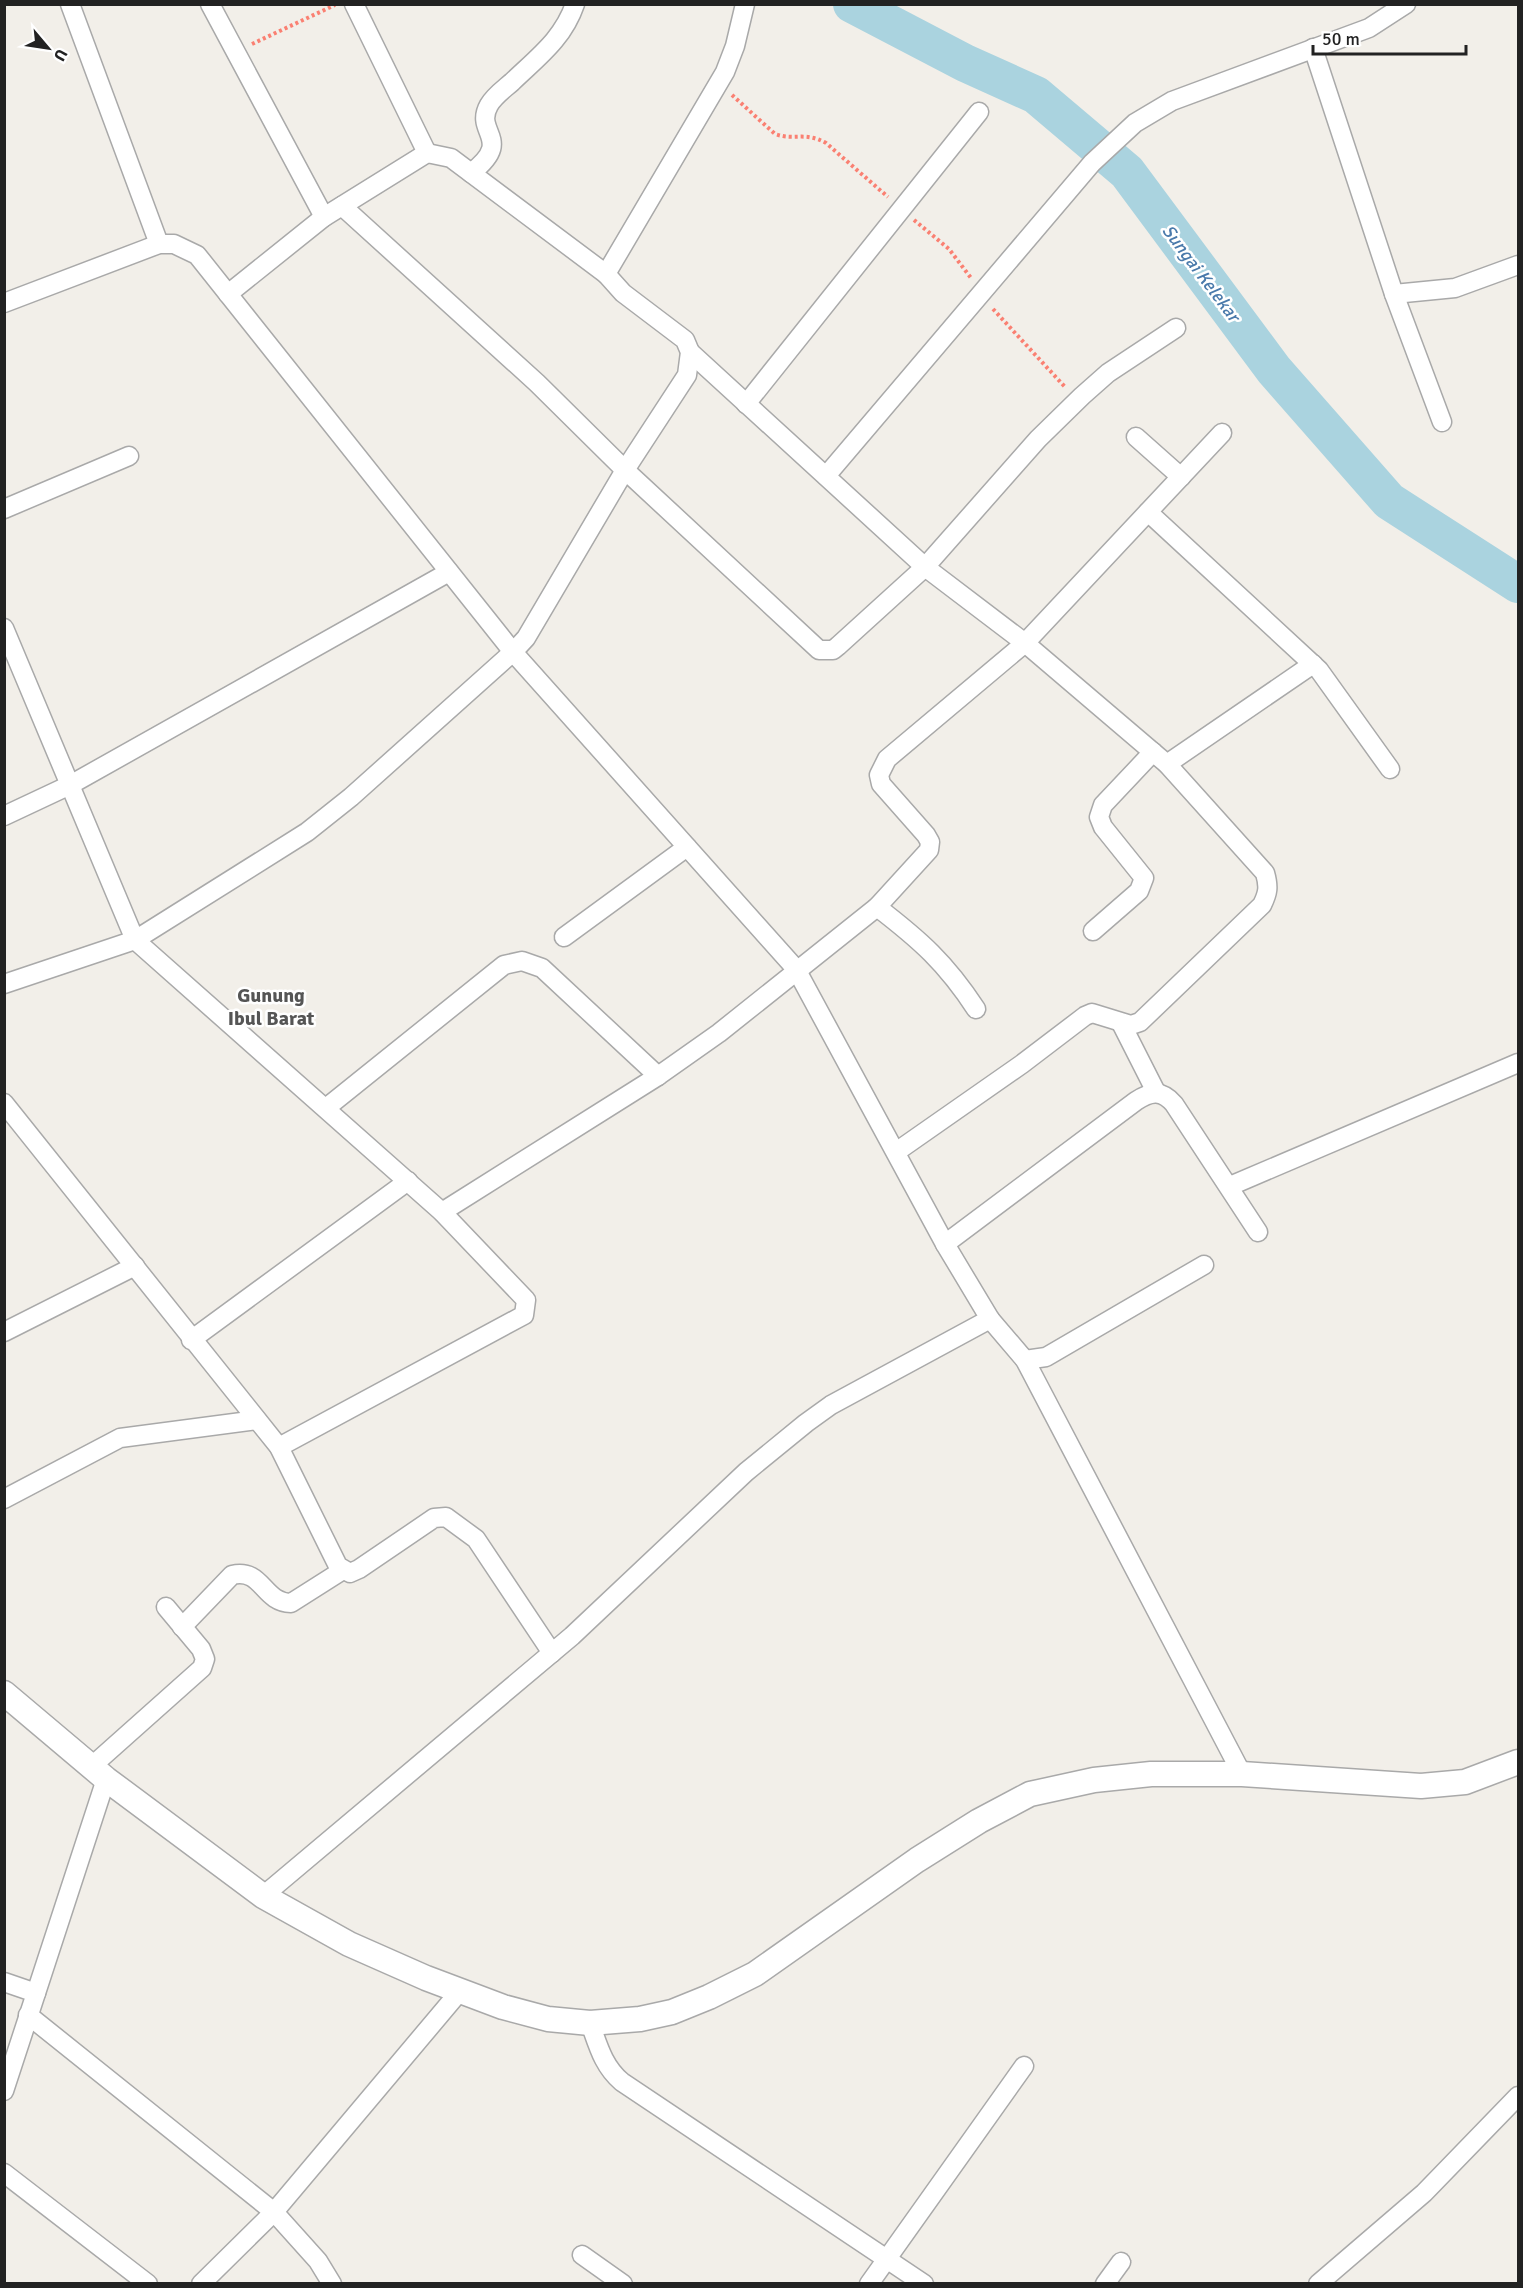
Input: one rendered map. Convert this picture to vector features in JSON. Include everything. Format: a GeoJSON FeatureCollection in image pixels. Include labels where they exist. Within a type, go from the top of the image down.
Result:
{"type":"FeatureCollection","features":[{"type":"Feature","properties":{"kind":"street"},"geometry":{"type":"LineString","coordinates":[[70,4],[159,244]]}},
{"type":"Feature","properties":{"kind":"street"},"geometry":{"type":"LineString","coordinates":[[210,4],[324,218]]}},
{"type":"Feature","properties":{"kind":"street"},"geometry":{"type":"LineString","coordinates":[[354,4],[427,153]]}},
{"type":"Feature","properties":{"kind":"street"},"geometry":{"type":"LineString","coordinates":[[471,173],[488,159],[492,149],[492,139],[485,122],[489,105],[562,34],[575,4]]}},
{"type":"Feature","properties":{"kind":"street"},"geometry":{"type":"LineString","coordinates":[[606,274],[713,94],[735,46],[745,4]]}},
{"type":"Feature","properties":{"kind":"street"},"geometry":{"type":"LineString","coordinates":[[826,476],[1092,163],[1134,123],[1172,101],[1369,28],[1406,4]]}},
{"type":"Feature","properties":{"kind":"street"},"geometry":{"type":"LineString","coordinates":[[1313,48],[1394,294],[1442,422]]}},
{"type":"Feature","properties":{"kind":"street"},"geometry":{"type":"LineString","coordinates":[[746,404],[979,112]]}},
{"type":"Feature","properties":{"kind":"street"},"geometry":{"type":"LineString","coordinates":[[228,294],[324,218],[427,153],[451,158],[606,274],[623,293],[685,340],[690,352],[925,567],[1025,643],[1167,764],[1265,873],[1268,894],[1262,905],[1140,1022],[1131,1025],[1101,1014],[1092,1013],[1085,1016],[1022,1064],[896,1152]]}},
{"type":"Feature","properties":{"kind":"street"},"geometry":{"type":"LineString","coordinates":[[342,206],[537,383],[625,470],[819,650],[833,650],[925,567],[1038,439],[1082,396],[1108,373],[1176,328]]}},
{"type":"Feature","properties":{"kind":"street"},"geometry":{"type":"LineString","coordinates":[[4,303],[159,244],[174,244],[197,255],[513,652],[796,969],[945,1244],[990,1318],[1025,1360],[1242,1774]]}},
{"type":"Feature","properties":{"kind":"street"},"geometry":{"type":"LineString","coordinates":[[1394,294],[1462,286],[1518,265]]}},
{"type":"Feature","properties":{"kind":"street"},"geometry":{"type":"LineString","coordinates":[[4,984],[135,940],[307,832],[351,797],[513,652],[526,638],[625,470],[687,375],[690,352]]}},
{"type":"Feature","properties":{"kind":"street"},"geometry":{"type":"LineString","coordinates":[[442,1212],[658,1076],[719,1033],[796,969],[878,907],[925,857],[930,842],[881,784],[879,775],[887,759],[1025,643],[1222,433]]}},
{"type":"Feature","properties":{"kind":"street"},"geometry":{"type":"LineString","coordinates":[[1136,437],[1181,477]]}},
{"type":"Feature","properties":{"kind":"street"},"geometry":{"type":"LineString","coordinates":[[4,509],[129,456]]}},
{"type":"Feature","properties":{"kind":"street"},"geometry":{"type":"LineString","coordinates":[[1148,512],[1313,664],[1326,678],[1390,769]]}},
{"type":"Feature","properties":{"kind":"street"},"geometry":{"type":"LineString","coordinates":[[4,816],[70,785],[449,572]]}},
{"type":"Feature","properties":{"kind":"street"},"geometry":{"type":"LineString","coordinates":[[4,628],[11,663],[70,785],[135,940],[442,1212],[522,1293],[526,1300],[524,1315],[279,1448]]}},
{"type":"Feature","properties":{"kind":"street"},"geometry":{"type":"LineString","coordinates":[[1167,764],[1313,664]]}},
{"type":"Feature","properties":{"kind":"street"},"geometry":{"type":"LineString","coordinates":[[1093,931],[1139,891],[1143,884],[1144,878],[1103,827],[1099,817],[1103,805],[1153,752]]}},
{"type":"Feature","properties":{"kind":"street"},"geometry":{"type":"LineString","coordinates":[[564,937],[687,847]]}},
{"type":"Feature","properties":{"kind":"street"},"geometry":{"type":"LineString","coordinates":[[878,907],[918,937],[958,980],[976,1009]]}},
{"type":"Feature","properties":{"kind":"street"},"geometry":{"type":"LineString","coordinates":[[327,1108],[504,965],[522,961],[542,968],[658,1076]]}},
{"type":"Feature","properties":{"kind":"street"},"geometry":{"type":"LineString","coordinates":[[1121,1023],[1156,1092]]}},
{"type":"Feature","properties":{"kind":"street"},"geometry":{"type":"LineString","coordinates":[[1230,1186],[1518,1063]]}},
{"type":"Feature","properties":{"kind":"street"},"geometry":{"type":"LineString","coordinates":[[945,1244],[1148,1093],[1156,1092],[1164,1094],[1174,1104],[1230,1186],[1258,1233]]}},
{"type":"Feature","properties":{"kind":"street"},"geometry":{"type":"LineString","coordinates":[[4,1103],[279,1448],[338,1566],[351,1573],[434,1518],[446,1517],[476,1539],[552,1653]]}},
{"type":"Feature","properties":{"kind":"street"},"geometry":{"type":"LineString","coordinates":[[191,1340],[408,1181]]}},
{"type":"Feature","properties":{"kind":"street"},"geometry":{"type":"LineString","coordinates":[[1025,1360],[1046,1357],[1204,1265]]}},
{"type":"Feature","properties":{"kind":"street"},"geometry":{"type":"LineString","coordinates":[[4,1332],[135,1266]]}},
{"type":"Feature","properties":{"kind":"street"},"geometry":{"type":"LineString","coordinates":[[263,1896],[552,1653],[746,1472],[806,1423],[831,1405],[990,1318]]}},
{"type":"Feature","properties":{"kind":"street"},"geometry":{"type":"LineString","coordinates":[[4,1498],[120,1438],[257,1420]]}},
{"type":"Feature","properties":{"kind":"street"},"geometry":{"type":"LineString","coordinates":[[182,1627],[231,1575],[242,1573],[251,1575],[282,1603],[291,1603],[343,1570]]}},
{"type":"Feature","properties":{"kind":"street"},"geometry":{"type":"LineString","coordinates":[[4,2091],[36,1993],[99,1772],[202,1668],[205,1659],[201,1649],[166,1607]]}},
{"type":"Feature","properties":{"kind":"street"},"geometry":{"type":"LineString","coordinates":[[4,1693],[99,1772],[263,1896],[349,1944],[460,1991],[503,2007],[548,2019],[590,2023],[640,2019],[672,2012],[755,1974],[917,1860],[979,1821],[1030,1794],[1094,1780],[1151,1774],[1242,1774],[1421,1786],[1465,1782],[1518,1762]]}},
{"type":"Feature","properties":{"kind":"street"},"geometry":{"type":"LineString","coordinates":[[4,1982],[36,1993]]}},
{"type":"Feature","properties":{"kind":"street"},"geometry":{"type":"LineString","coordinates":[[201,2283],[274,2212],[460,1991]]}},
{"type":"Feature","properties":{"kind":"street"},"geometry":{"type":"LineString","coordinates":[[28,2015],[274,2212],[318,2261],[332,2283]]}},
{"type":"Feature","properties":{"kind":"street"},"geometry":{"type":"LineString","coordinates":[[590,2023],[610,2073],[887,2261],[924,2283]]}},
{"type":"Feature","properties":{"kind":"street"},"geometry":{"type":"LineString","coordinates":[[869,2283],[887,2261],[1024,2066]]}},
{"type":"Feature","properties":{"kind":"street"},"geometry":{"type":"LineString","coordinates":[[1318,2283],[1424,2193],[1515,2108]]}},
{"type":"Feature","properties":{"kind":"street"},"geometry":{"type":"LineString","coordinates":[[4,2173],[148,2283]]}},
{"type":"Feature","properties":{"kind":"street"},"geometry":{"type":"LineString","coordinates":[[582,2255],[623,2283]]}},
{"type":"Feature","properties":{"kind":"street"},"geometry":{"type":"LineString","coordinates":[[1105,2283],[1120,2262]]}},
{"type":"Feature","properties":{"kind":"path"},"geometry":{"type":"LineString","coordinates":[[235,52],[336,4]]}},
{"type":"Feature","properties":{"kind":"waterway","name":"Sungai Kelekar"},"geometry":{"type":"LineString","coordinates":[[852,4],[965,63],[1036,95],[1127,172],[1274,370],[1389,501],[1518,584]]}},
{"type":"Feature","properties":{"kind":"district","name":"Gunung Ibul Barat"},"geometry":{"type":"Point","coordinates":[271,1006]}}]}
